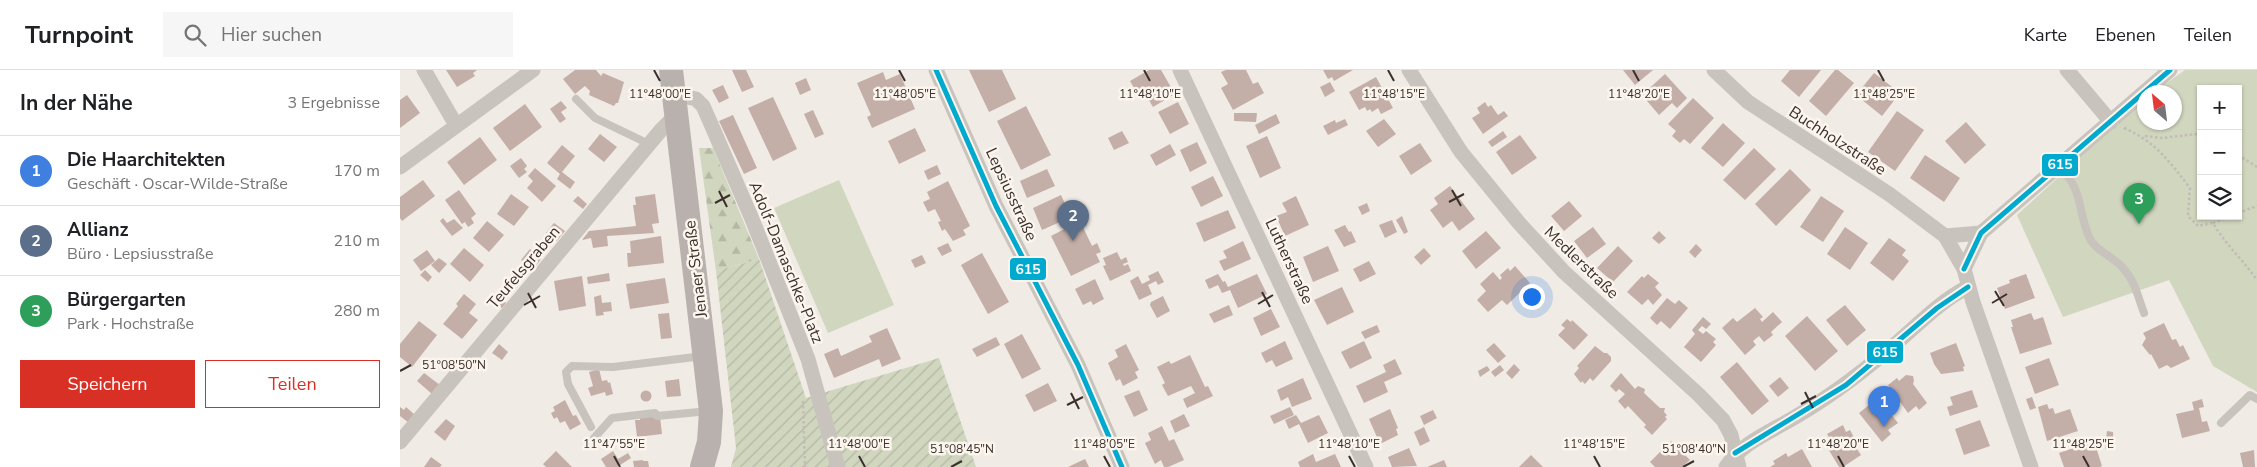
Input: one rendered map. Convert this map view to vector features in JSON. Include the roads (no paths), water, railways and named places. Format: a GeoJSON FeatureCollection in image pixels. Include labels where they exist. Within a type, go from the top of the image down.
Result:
{"type":"FeatureCollection","features":[{"type":"Feature","properties":{"kind":"main road","name":"Jenaer Straße"},"geometry":{"type":"LineString","coordinates":[[671,70],[710,411],[709,442],[702,467]]}},
{"type":"Feature","properties":{"kind":"street"},"geometry":{"type":"LineString","coordinates":[[424,70],[456,125]]}},
{"type":"Feature","properties":{"kind":"street"},"geometry":{"type":"LineString","coordinates":[[400,167],[533,70]]}},
{"type":"Feature","properties":{"kind":"street","name":"Lepsiusstraße"},"geometry":{"type":"LineString","coordinates":[[936,70],[996,206],[1078,365],[1122,467]]}},
{"type":"Feature","properties":{"kind":"street","name":"Lutherstraße"},"geometry":{"type":"LineString","coordinates":[[1180,70],[1366,467]]}},
{"type":"Feature","properties":{"kind":"street","name":"Medlerstraße"},"geometry":{"type":"LineString","coordinates":[[1409,70],[1461,152],[1519,223],[1564,272],[1699,395],[1723,420],[1731,435],[1737,460]]}},
{"type":"Feature","properties":{"kind":"street","name":"Buchholzstraße"},"geometry":{"type":"LineString","coordinates":[[1714,70],[1748,102],[1890,194],[1945,236],[1964,269],[1968,287],[2031,467]]}},
{"type":"Feature","properties":{"kind":"street"},"geometry":{"type":"LineString","coordinates":[[2067,70],[2111,122]]}},
{"type":"Feature","properties":{"kind":"street"},"geometry":{"type":"LineString","coordinates":[[1964,269],[1982,233],[2060,167],[2166,71]]}},
{"type":"Feature","properties":{"kind":"street","name":"Adolf-Damaschke-Platz"},"geometry":{"type":"LineString","coordinates":[[674,94],[696,99],[703,106],[711,124],[752,219],[806,354],[838,467]]}},
{"type":"Feature","properties":{"kind":"street","name":"Teufelsgraben"},"geometry":{"type":"LineString","coordinates":[[400,442],[649,144],[670,122],[677,122]]}},
{"type":"Feature","properties":{"kind":"street"},"geometry":{"type":"LineString","coordinates":[[1945,236],[1982,233]]}},
{"type":"Feature","properties":{"kind":"street"},"geometry":{"type":"LineString","coordinates":[[1726,467],[1737,460],[1752,441],[1847,385],[1941,306],[1968,287]]}},
{"type":"Feature","properties":{"kind":"lane"},"geometry":{"type":"LineString","coordinates":[[576,99],[595,118],[649,144]]}},
{"type":"Feature","properties":{"kind":"lane"},"geometry":{"type":"LineString","coordinates":[[2060,167],[2072,180],[2077,191],[2089,238],[2095,246],[2124,268],[2134,282],[2144,313]]}},
{"type":"Feature","properties":{"kind":"lane"},"geometry":{"type":"LineString","coordinates":[[591,427],[568,384],[566,372],[572,366],[612,367],[705,355]]}},
{"type":"Feature","properties":{"kind":"lane"},"geometry":{"type":"LineString","coordinates":[[2220,423],[2250,395],[2257,399]]}},
{"type":"Feature","properties":{"kind":"lane"},"geometry":{"type":"LineString","coordinates":[[594,438],[612,418],[655,412],[657,416],[710,411]]}},
{"type":"Feature","properties":{"kind":"place","name":"Bürgergarten"},"geometry":{"type":"Point","coordinates":[2139,224]}},
{"type":"Feature","properties":{"kind":"place","name":"Allianz"},"geometry":{"type":"Point","coordinates":[1073,241]}},
{"type":"Feature","properties":{"kind":"place","name":"Die Haarchitekten"},"geometry":{"type":"Point","coordinates":[1884,427]}}]}
